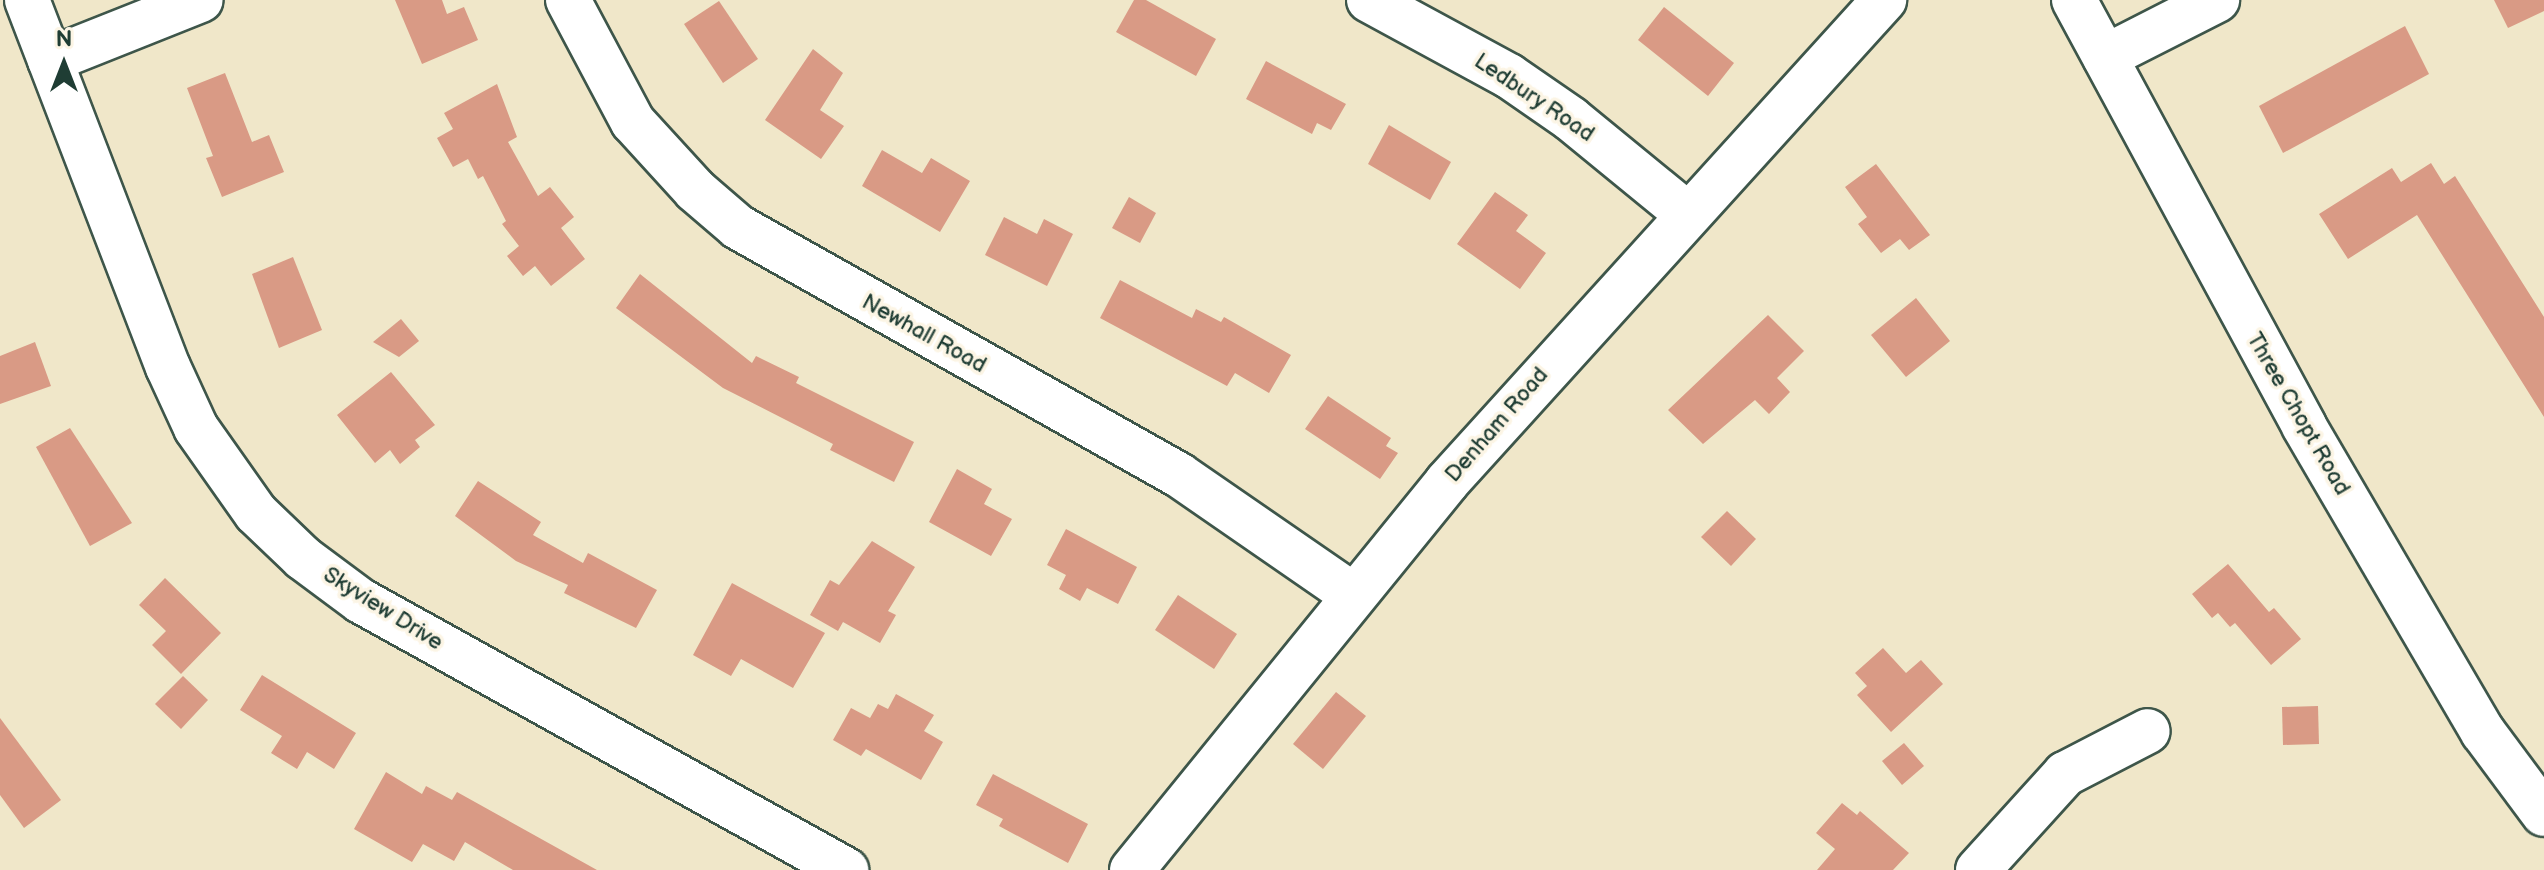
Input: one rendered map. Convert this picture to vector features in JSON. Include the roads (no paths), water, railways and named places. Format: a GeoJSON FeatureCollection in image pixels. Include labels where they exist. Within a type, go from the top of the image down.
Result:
{"type":"FeatureCollection","features":[{"type":"Feature","properties":{"kind":"street","name":"Skyview Drive"},"geometry":{"type":"LineString","coordinates":[[27,0],[168,367],[196,428],[256,513],[303,558],[361,601],[846,870]]}},
{"type":"Feature","properties":{"kind":"street"},"geometry":{"type":"LineString","coordinates":[[50,60],[201,0]]}},
{"type":"Feature","properties":{"kind":"street","name":"Newhall Road"},"geometry":{"type":"LineString","coordinates":[[568,0],[633,122],[695,190],[738,227],[1179,475],[1353,595]]}},
{"type":"Feature","properties":{"kind":"street","name":"Ledbury Road"},"geometry":{"type":"LineString","coordinates":[[1369,0],[1509,76],[1571,119],[1687,214]]}},
{"type":"Feature","properties":{"kind":"street","name":"Denham Road"},"geometry":{"type":"LineString","coordinates":[[1132,870],[1353,595],[1551,362],[1884,0]]}},
{"type":"Feature","properties":{"kind":"street","name":"Three Chopt Road"},"geometry":{"type":"LineString","coordinates":[[2074,0],[2311,439],[2483,732],[2544,814]]}},
{"type":"Feature","properties":{"kind":"street"},"geometry":{"type":"LineString","coordinates":[[2105,57],[2217,0]]}},
{"type":"Feature","properties":{"kind":"street"},"geometry":{"type":"LineString","coordinates":[[1978,870],[2065,774],[2148,731]]}}]}
